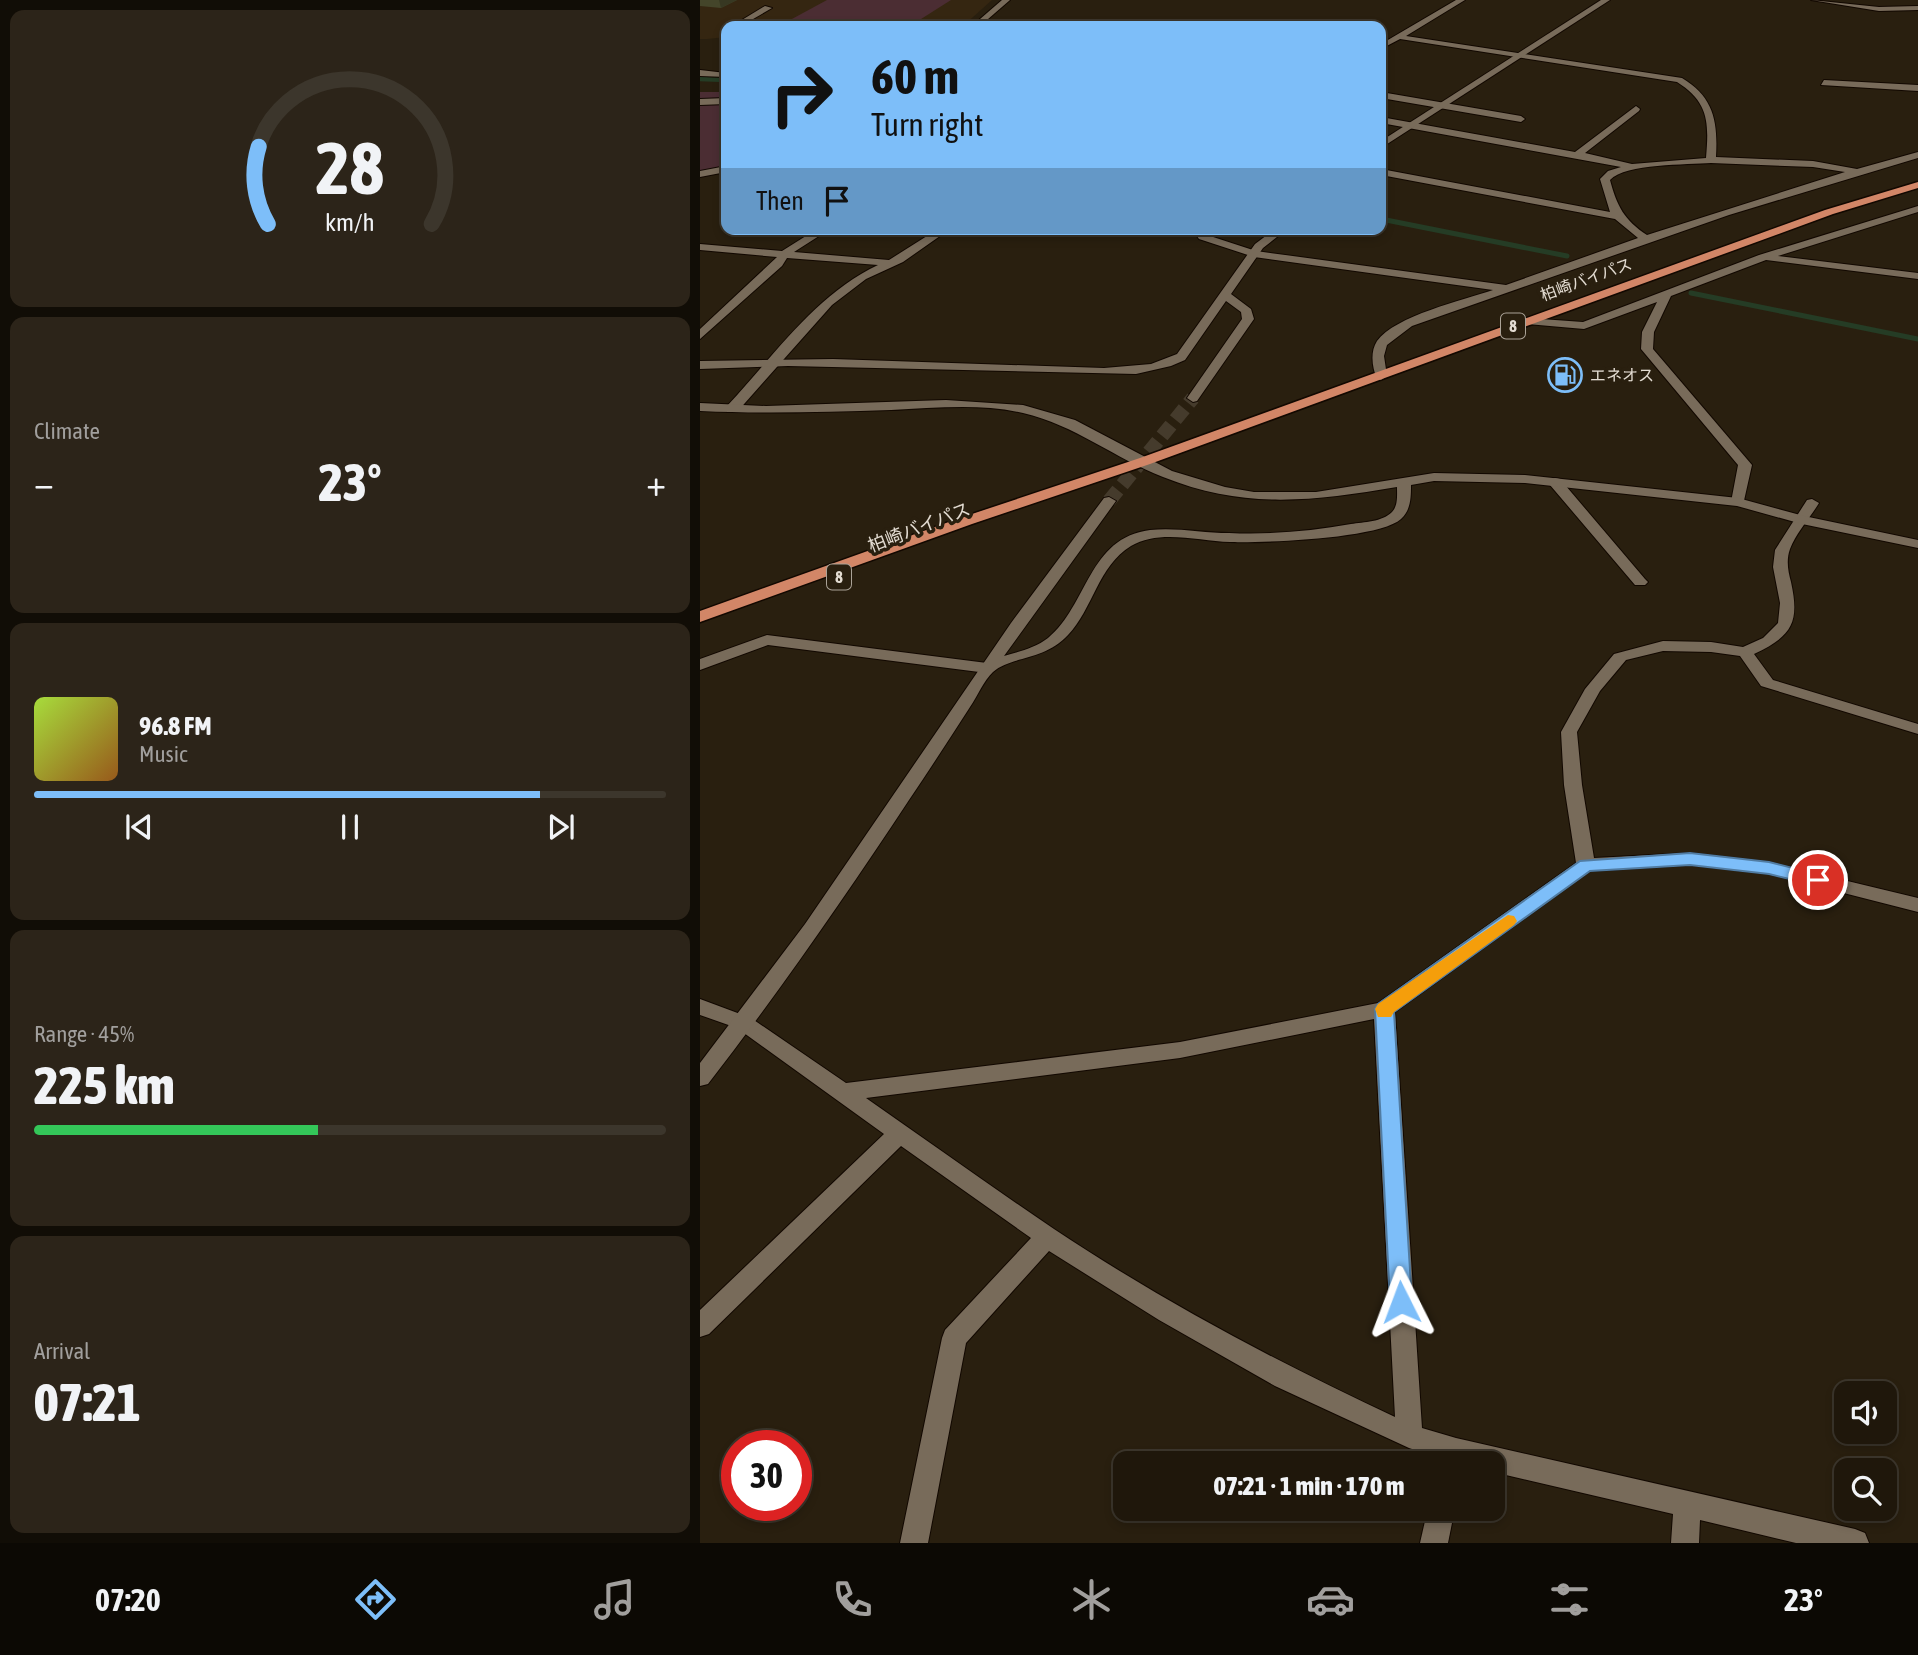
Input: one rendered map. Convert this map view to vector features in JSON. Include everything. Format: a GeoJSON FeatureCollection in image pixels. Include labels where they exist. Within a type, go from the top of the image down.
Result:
{"type":"FeatureCollection","features":[{"type":"Feature","properties":{"kind":"highway","name":"柏崎バイパス"},"geometry":{"type":"LineString","coordinates":[[700,617],[1145,461],[1829,212],[1918,185]]}},
{"type":"Feature","properties":{"kind":"highway","name":"柏崎バイパス"},"geometry":{"type":"LineString","coordinates":[[700,627],[972,523]]}},
{"type":"Feature","properties":{"kind":"street"},"geometry":{"type":"LineString","coordinates":[[982,21],[1006,0]]}},
{"type":"Feature","properties":{"kind":"street"},"geometry":{"type":"LineString","coordinates":[[1448,0],[1460,1]]}},
{"type":"Feature","properties":{"kind":"street"},"geometry":{"type":"LineString","coordinates":[[1386,142],[1606,0]]}},
{"type":"Feature","properties":{"kind":"street"},"geometry":{"type":"LineString","coordinates":[[1815,0],[1879,9],[1918,8]]}},
{"type":"Feature","properties":{"kind":"street"},"geometry":{"type":"LineString","coordinates":[[1386,44],[1460,1]]}},
{"type":"Feature","properties":{"kind":"street"},"geometry":{"type":"LineString","coordinates":[[745,21],[768,8]]}},
{"type":"Feature","properties":{"kind":"street"},"geometry":{"type":"LineString","coordinates":[[1399,37],[1672,79],[1688,85],[1701,95],[1710,108],[1711,160]]}},
{"type":"Feature","properties":{"kind":"street"},"geometry":{"type":"LineString","coordinates":[[700,73],[721,75]]}},
{"type":"Feature","properties":{"kind":"street"},"geometry":{"type":"LineString","coordinates":[[1824,83],[1918,88]]}},
{"type":"Feature","properties":{"kind":"street"},"geometry":{"type":"LineString","coordinates":[[1386,96],[1521,119]]}},
{"type":"Feature","properties":{"kind":"street"},"geometry":{"type":"LineString","coordinates":[[700,102],[721,101]]}},
{"type":"Feature","properties":{"kind":"street"},"geometry":{"type":"LineString","coordinates":[[1577,155],[1636,109]]}},
{"type":"Feature","properties":{"kind":"street"},"geometry":{"type":"LineString","coordinates":[[1386,121],[1631,167]]}},
{"type":"Feature","properties":{"kind":"street"},"geometry":{"type":"LineString","coordinates":[[1381,376],[1376,356],[1382,339],[1408,324],[1646,239],[1854,172],[1918,155]]}},
{"type":"Feature","properties":{"kind":"street"},"geometry":{"type":"LineString","coordinates":[[1616,216],[1605,179],[1611,173],[1631,167],[1711,160],[1814,164],[1854,172]]}},
{"type":"Feature","properties":{"kind":"street"},"geometry":{"type":"LineString","coordinates":[[700,174],[721,170]]}},
{"type":"Feature","properties":{"kind":"street"},"geometry":{"type":"LineString","coordinates":[[1386,173],[1616,216],[1646,239]]}},
{"type":"Feature","properties":{"kind":"street"},"geometry":{"type":"LineString","coordinates":[[1527,321],[1584,326],[1763,257],[1918,209]]}},
{"type":"Feature","properties":{"kind":"street"},"geometry":{"type":"LineString","coordinates":[[700,335],[778,264],[784,254],[815,235]]}},
{"type":"Feature","properties":{"kind":"street"},"geometry":{"type":"LineString","coordinates":[[732,409],[828,303],[862,277],[891,264],[936,235]]}},
{"type":"Feature","properties":{"kind":"street"},"geometry":{"type":"LineString","coordinates":[[1202,235],[1254,254],[1507,288]]}},
{"type":"Feature","properties":{"kind":"street"},"geometry":{"type":"LineString","coordinates":[[700,365],[775,363],[975,370],[1140,370],[1168,365],[1181,357],[1259,246],[1274,235]]}},
{"type":"Feature","properties":{"kind":"street"},"geometry":{"type":"LineString","coordinates":[[700,247],[891,264]]}},
{"type":"Feature","properties":{"kind":"street"},"geometry":{"type":"LineString","coordinates":[[1763,257],[1918,276]]}},
{"type":"Feature","properties":{"kind":"street"},"geometry":{"type":"LineString","coordinates":[[1193,398],[1248,319],[1247,311],[1226,295]]}},
{"type":"Feature","properties":{"kind":"street"},"geometry":{"type":"LineString","coordinates":[[1666,295],[1648,332],[1647,349],[1745,465],[1738,502]]}},
{"type":"Feature","properties":{"kind":"street"},"geometry":{"type":"LineString","coordinates":[[700,407],[845,409],[946,404],[1023,410],[1070,423],[1190,483],[1254,496],[1316,496],[1404,482],[1457,477],[1555,482],[1738,502],[1802,520],[1918,544]]}},
{"type":"Feature","properties":{"kind":"street"},"geometry":{"type":"LineString","coordinates":[[700,665],[767,639],[987,668],[1036,651],[1055,640],[1073,616],[1101,564],[1119,547],[1143,536],[1178,533],[1276,538],[1370,526],[1395,518],[1403,506],[1404,482]]}},
{"type":"Feature","properties":{"kind":"street"},"geometry":{"type":"LineString","coordinates":[[1555,482],[1640,582]]}},
{"type":"Feature","properties":{"kind":"street"},"geometry":{"type":"LineString","coordinates":[[700,1078],[744,1023],[850,877],[987,668],[1109,501]]}},
{"type":"Feature","properties":{"kind":"street"},"geometry":{"type":"LineString","coordinates":[[1586,865],[1573,785],[1569,732],[1593,688],[1620,657],[1663,646],[1711,647],[1745,652],[1769,641],[1786,624],[1788,603],[1780,567],[1782,550],[1812,503]]}},
{"type":"Feature","properties":{"kind":"street"},"geometry":{"type":"LineString","coordinates":[[1745,652],[1767,683],[1918,729]]}},
{"type":"Feature","properties":{"kind":"street"},"geometry":{"type":"LineString","coordinates":[[845,1092],[1180,1050],[1384,1009],[1586,865],[1690,859],[1756,866],[1918,905]]}},
{"type":"Feature","properties":{"kind":"street"},"geometry":{"type":"LineString","coordinates":[[700,1007],[744,1023],[1047,1237],[1168,1312],[1284,1378],[1442,1451]]}},
{"type":"Feature","properties":{"kind":"street"},"geometry":{"type":"LineString","coordinates":[[1384,1009],[1409,1436]]}},
{"type":"Feature","properties":{"kind":"street"},"geometry":{"type":"LineString","coordinates":[[700,1326],[901,1132]]}},
{"type":"Feature","properties":{"kind":"street"},"geometry":{"type":"LineString","coordinates":[[915,1543],[954,1338],[1047,1237]]}},
{"type":"Feature","properties":{"kind":"street"},"geometry":{"type":"LineString","coordinates":[[1505,1467],[1855,1543]]}},
{"type":"Feature","properties":{"kind":"street"},"geometry":{"type":"LineString","coordinates":[[1685,1543],[1687,1505]]}},
{"type":"Feature","properties":{"kind":"street"},"geometry":{"type":"LineString","coordinates":[[1434,1543],[1439,1521]]}},
{"type":"Feature","properties":{"kind":"shaded area"},"geometry":{"type":"Polygon","coordinates":[[[700,0],[992,0],[969,21],[721,21],[721,38],[700,39],[700,0]]]}},
{"type":"Feature","properties":{"kind":"shaded area"},"geometry":{"type":"Polygon","coordinates":[[[827,0],[951,0],[918,21],[788,21],[827,0]]]}},
{"type":"Feature","properties":{"kind":"shaded area"},"geometry":{"type":"Polygon","coordinates":[[[700,92],[721,92],[721,173],[700,177],[700,92]]]}},
{"type":"Feature","properties":{"kind":"waterway"},"geometry":{"type":"LineString","coordinates":[[700,79],[721,80]]}},
{"type":"Feature","properties":{"kind":"waterway"},"geometry":{"type":"LineString","coordinates":[[1386,220],[1567,256]]}},
{"type":"Feature","properties":{"kind":"waterway"},"geometry":{"type":"LineString","coordinates":[[1691,293],[1918,339]]}},
{"type":"Feature","properties":{"kind":"tunnel"},"geometry":{"type":"LineString","coordinates":[[1109,501],[1193,398]]}},
{"type":"Feature","properties":{"kind":"slow traffic"},"geometry":{"type":"LineString","coordinates":[[1384,1012],[1384,1009],[1508,921]]}},
{"type":"Feature","properties":{"kind":"place","name":"エネオス"},"geometry":{"type":"Point","coordinates":[1565,375]}},
{"type":"Feature","properties":{"kind":"route"},"geometry":{"type":"LineString","coordinates":[[1401,1302],[1384,1009],[1586,865],[1690,859],[1769,868],[1818,880]]}}]}
